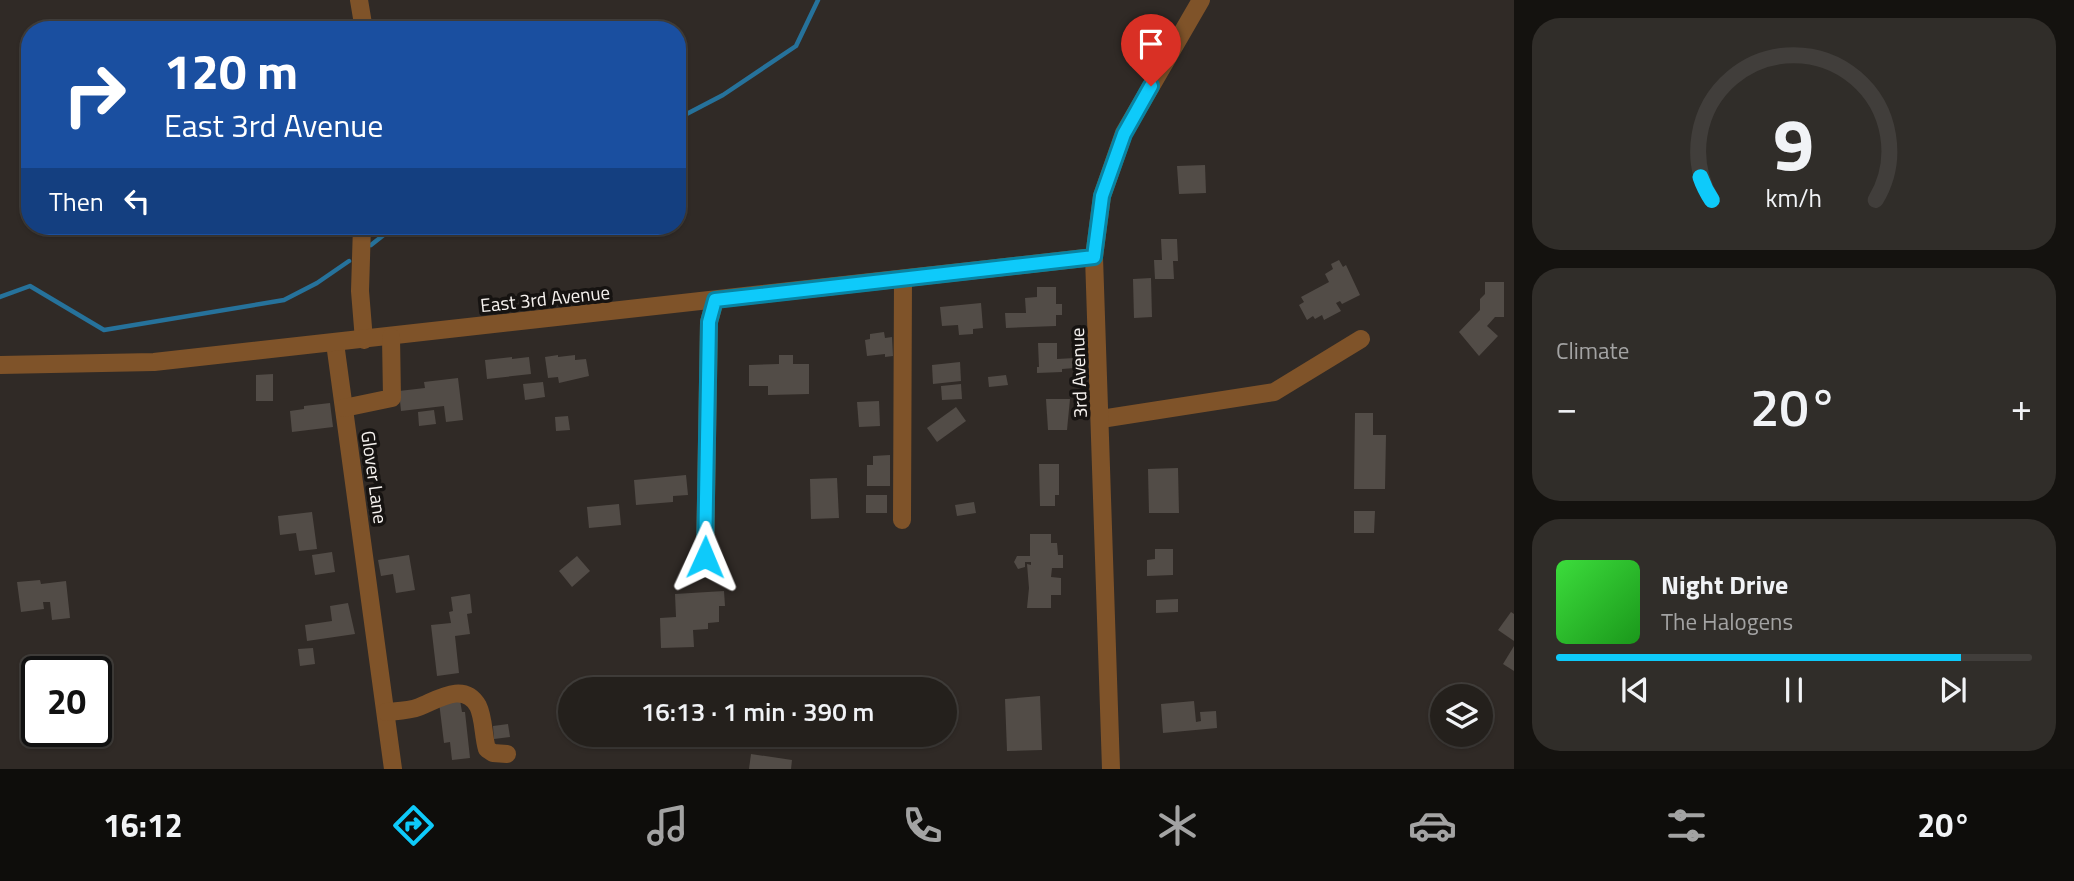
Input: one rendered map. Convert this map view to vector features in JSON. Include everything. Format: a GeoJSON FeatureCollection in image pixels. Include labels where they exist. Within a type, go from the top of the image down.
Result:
{"type":"FeatureCollection","features":[{"type":"Feature","properties":{"kind":"street"},"geometry":{"type":"LineString","coordinates":[[359,0],[362,21]]}},
{"type":"Feature","properties":{"kind":"street","name":"3rd Avenue"},"geometry":{"type":"LineString","coordinates":[[1111,769],[1094,257],[1102,196],[1124,134],[1201,0]]}},
{"type":"Feature","properties":{"kind":"street"},"geometry":{"type":"LineString","coordinates":[[362,235],[360,290],[364,340]]}},
{"type":"Feature","properties":{"kind":"street","name":"East 3rd Avenue"},"geometry":{"type":"LineString","coordinates":[[0,365],[154,362],[1094,257]]}},
{"type":"Feature","properties":{"kind":"street"},"geometry":{"type":"LineString","coordinates":[[902,520],[903,279]]}},
{"type":"Feature","properties":{"kind":"street"},"geometry":{"type":"LineString","coordinates":[[705,557],[709,322],[715,300]]}},
{"type":"Feature","properties":{"kind":"street"},"geometry":{"type":"LineString","coordinates":[[345,408],[392,398],[391,337]]}},
{"type":"Feature","properties":{"kind":"street"},"geometry":{"type":"LineString","coordinates":[[1101,419],[1274,392],[1361,339]]}},
{"type":"Feature","properties":{"kind":"street","name":"Glover Lane"},"geometry":{"type":"LineString","coordinates":[[335,343],[393,769]]}},
{"type":"Feature","properties":{"kind":"street"},"geometry":{"type":"LineString","coordinates":[[386,712],[418,707],[446,695],[461,693],[478,705],[487,749],[493,753],[507,754]]}},
{"type":"Feature","properties":{"kind":"building"},"geometry":{"type":"Polygon","coordinates":[[[1205,165],[1206,193],[1179,194],[1177,166],[1205,165]]]}},
{"type":"Feature","properties":{"kind":"building"},"geometry":{"type":"Polygon","coordinates":[[[1161,239],[1177,239],[1178,261],[1173,261],[1174,279],[1155,279],[1154,260],[1162,260],[1161,239]]]}},
{"type":"Feature","properties":{"kind":"building"},"geometry":{"type":"Polygon","coordinates":[[[1339,260],[1343,267],[1346,265],[1360,295],[1342,304],[1340,301],[1336,303],[1341,311],[1324,320],[1322,315],[1307,320],[1299,305],[1304,302],[1301,297],[1329,282],[1325,274],[1333,269],[1331,264],[1339,260]]]}},
{"type":"Feature","properties":{"kind":"building"},"geometry":{"type":"Polygon","coordinates":[[[1151,278],[1152,317],[1134,318],[1133,279],[1151,278]]]}},
{"type":"Feature","properties":{"kind":"building"},"geometry":{"type":"Polygon","coordinates":[[[1485,282],[1504,282],[1504,317],[1495,317],[1487,326],[1498,336],[1479,356],[1459,332],[1480,310],[1480,299],[1485,294],[1485,282]]]}},
{"type":"Feature","properties":{"kind":"building"},"geometry":{"type":"Polygon","coordinates":[[[1037,287],[1056,287],[1056,304],[1062,304],[1062,315],[1056,315],[1056,326],[1006,328],[1005,313],[1026,313],[1025,298],[1037,297],[1037,287]]]}},
{"type":"Feature","properties":{"kind":"building"},"geometry":{"type":"Polygon","coordinates":[[[981,303],[983,328],[973,329],[973,334],[959,335],[958,325],[942,326],[940,307],[981,303]]]}},
{"type":"Feature","properties":{"kind":"building"},"geometry":{"type":"Polygon","coordinates":[[[884,332],[885,338],[892,337],[893,356],[867,356],[865,340],[870,339],[870,334],[884,332]]]}},
{"type":"Feature","properties":{"kind":"building"},"geometry":{"type":"Polygon","coordinates":[[[1038,343],[1057,343],[1057,359],[1075,358],[1075,368],[1062,369],[1062,372],[1037,373],[1038,343]]]}},
{"type":"Feature","properties":{"kind":"building"},"geometry":{"type":"Polygon","coordinates":[[[575,355],[575,360],[586,359],[589,376],[559,383],[558,377],[548,378],[545,357],[575,355]]]}},
{"type":"Feature","properties":{"kind":"building"},"geometry":{"type":"Polygon","coordinates":[[[779,355],[793,355],[793,364],[809,364],[809,394],[768,395],[768,386],[749,386],[749,365],[779,364],[779,355]]]}},
{"type":"Feature","properties":{"kind":"building"},"geometry":{"type":"Polygon","coordinates":[[[529,357],[531,374],[487,379],[485,360],[529,357]]]}},
{"type":"Feature","properties":{"kind":"building"},"geometry":{"type":"Polygon","coordinates":[[[960,362],[961,381],[933,384],[932,365],[960,362]]]}},
{"type":"Feature","properties":{"kind":"building"},"geometry":{"type":"Polygon","coordinates":[[[273,374],[273,401],[256,401],[256,375],[273,374]]]}},
{"type":"Feature","properties":{"kind":"building"},"geometry":{"type":"Polygon","coordinates":[[[1006,375],[1008,385],[989,387],[988,377],[1006,375]]]}},
{"type":"Feature","properties":{"kind":"building"},"geometry":{"type":"Polygon","coordinates":[[[458,378],[463,420],[446,422],[444,406],[401,411],[399,391],[425,388],[424,382],[458,378]]]}},
{"type":"Feature","properties":{"kind":"building"},"geometry":{"type":"Polygon","coordinates":[[[543,382],[545,397],[525,400],[523,384],[543,382]]]}},
{"type":"Feature","properties":{"kind":"building"},"geometry":{"type":"Polygon","coordinates":[[[961,384],[962,399],[942,400],[941,386],[961,384]]]}},
{"type":"Feature","properties":{"kind":"building"},"geometry":{"type":"Polygon","coordinates":[[[1046,399],[1070,399],[1067,430],[1048,430],[1046,399]]]}},
{"type":"Feature","properties":{"kind":"building"},"geometry":{"type":"Polygon","coordinates":[[[879,401],[880,426],[859,427],[857,402],[879,401]]]}},
{"type":"Feature","properties":{"kind":"building"},"geometry":{"type":"Polygon","coordinates":[[[330,403],[333,427],[292,432],[290,411],[304,409],[304,406],[330,403]]]}},
{"type":"Feature","properties":{"kind":"building"},"geometry":{"type":"Polygon","coordinates":[[[956,407],[966,421],[937,442],[927,428],[956,407]]]}},
{"type":"Feature","properties":{"kind":"building"},"geometry":{"type":"Polygon","coordinates":[[[434,410],[436,424],[419,426],[418,412],[434,410]]]}},
{"type":"Feature","properties":{"kind":"building"},"geometry":{"type":"Polygon","coordinates":[[[1355,413],[1373,413],[1373,435],[1386,435],[1385,489],[1354,489],[1355,413]]]}},
{"type":"Feature","properties":{"kind":"building"},"geometry":{"type":"Polygon","coordinates":[[[568,416],[570,430],[556,431],[555,417],[568,416]]]}},
{"type":"Feature","properties":{"kind":"building"},"geometry":{"type":"Polygon","coordinates":[[[890,455],[890,486],[867,486],[867,465],[873,465],[873,456],[890,455]]]}},
{"type":"Feature","properties":{"kind":"building"},"geometry":{"type":"Polygon","coordinates":[[[1039,464],[1059,464],[1059,495],[1055,495],[1055,506],[1040,506],[1039,464]]]}},
{"type":"Feature","properties":{"kind":"building"},"geometry":{"type":"Polygon","coordinates":[[[1178,468],[1179,513],[1149,513],[1148,469],[1178,468]]]}},
{"type":"Feature","properties":{"kind":"building"},"geometry":{"type":"Polygon","coordinates":[[[686,475],[688,495],[673,496],[673,502],[636,505],[634,480],[686,475]]]}},
{"type":"Feature","properties":{"kind":"building"},"geometry":{"type":"Polygon","coordinates":[[[837,478],[839,518],[811,519],[810,479],[837,478]]]}},
{"type":"Feature","properties":{"kind":"building"},"geometry":{"type":"Polygon","coordinates":[[[866,495],[887,495],[887,513],[866,513],[866,495]]]}},
{"type":"Feature","properties":{"kind":"building"},"geometry":{"type":"Polygon","coordinates":[[[974,502],[976,513],[957,516],[955,505],[974,502]]]}},
{"type":"Feature","properties":{"kind":"building"},"geometry":{"type":"Polygon","coordinates":[[[619,504],[621,525],[589,528],[587,507],[619,504]]]}},
{"type":"Feature","properties":{"kind":"building"},"geometry":{"type":"Polygon","coordinates":[[[1354,511],[1375,511],[1374,533],[1354,533],[1354,511]]]}},
{"type":"Feature","properties":{"kind":"building"},"geometry":{"type":"Polygon","coordinates":[[[312,512],[317,549],[299,551],[296,533],[280,535],[278,516],[312,512]]]}},
{"type":"Feature","properties":{"kind":"building"},"geometry":{"type":"Polygon","coordinates":[[[1030,534],[1051,534],[1051,543],[1057,543],[1058,555],[1063,555],[1063,568],[1052,568],[1051,577],[1061,578],[1061,595],[1051,595],[1051,608],[1027,608],[1027,564],[1031,565],[1031,562],[1025,562],[1025,567],[1018,569],[1014,562],[1017,556],[1030,556],[1030,534]]]}},
{"type":"Feature","properties":{"kind":"building"},"geometry":{"type":"Polygon","coordinates":[[[1155,549],[1173,549],[1173,575],[1147,576],[1147,560],[1155,559],[1155,549]]]}},
{"type":"Feature","properties":{"kind":"building"},"geometry":{"type":"Polygon","coordinates":[[[332,552],[335,572],[315,575],[312,555],[332,552]]]}},
{"type":"Feature","properties":{"kind":"building"},"geometry":{"type":"Polygon","coordinates":[[[409,555],[415,590],[396,593],[393,574],[381,576],[378,560],[409,555]]]}},
{"type":"Feature","properties":{"kind":"building"},"geometry":{"type":"Polygon","coordinates":[[[577,556],[590,571],[572,587],[559,571],[577,556]]]}},
{"type":"Feature","properties":{"kind":"building"},"geometry":{"type":"Polygon","coordinates":[[[40,580],[41,584],[66,581],[70,618],[52,620],[50,602],[43,602],[44,609],[21,612],[17,582],[40,580]]]}},
{"type":"Feature","properties":{"kind":"building"},"geometry":{"type":"Polygon","coordinates":[[[724,591],[725,606],[719,606],[719,622],[708,623],[708,629],[693,630],[694,647],[661,648],[660,618],[676,617],[675,594],[724,591]]]}},
{"type":"Feature","properties":{"kind":"building"},"geometry":{"type":"Polygon","coordinates":[[[470,594],[472,613],[467,614],[470,634],[455,636],[459,673],[437,676],[431,625],[451,623],[451,597],[470,594]]]}},
{"type":"Feature","properties":{"kind":"building"},"geometry":{"type":"Polygon","coordinates":[[[1178,599],[1178,612],[1156,613],[1156,600],[1178,599]]]}},
{"type":"Feature","properties":{"kind":"building"},"geometry":{"type":"Polygon","coordinates":[[[348,603],[355,634],[307,641],[305,625],[332,621],[330,606],[348,603]]]}},
{"type":"Feature","properties":{"kind":"building"},"geometry":{"type":"Polygon","coordinates":[[[1511,612],[1514,614],[1514,641],[1498,630],[1511,612]]]}},
{"type":"Feature","properties":{"kind":"building"},"geometry":{"type":"Polygon","coordinates":[[[1514,646],[1514,671],[1503,664],[1514,646]]]}},
{"type":"Feature","properties":{"kind":"building"},"geometry":{"type":"Polygon","coordinates":[[[313,648],[315,664],[300,666],[298,649],[313,648]]]}},
{"type":"Feature","properties":{"kind":"building"},"geometry":{"type":"Polygon","coordinates":[[[1040,696],[1042,750],[1007,751],[1005,699],[1040,696]]]}},
{"type":"Feature","properties":{"kind":"building"},"geometry":{"type":"Polygon","coordinates":[[[460,700],[462,712],[465,712],[470,758],[452,760],[450,742],[444,743],[439,702],[460,700]]]}},
{"type":"Feature","properties":{"kind":"building"},"geometry":{"type":"Polygon","coordinates":[[[1194,701],[1196,722],[1201,721],[1200,712],[1216,711],[1217,728],[1163,733],[1161,704],[1194,701]]]}},
{"type":"Feature","properties":{"kind":"building"},"geometry":{"type":"Polygon","coordinates":[[[508,724],[510,737],[494,739],[493,726],[508,724]]]}},
{"type":"Feature","properties":{"kind":"building"},"geometry":{"type":"Polygon","coordinates":[[[751,754],[792,760],[791,769],[749,769],[751,754]]]}},
{"type":"Feature","properties":{"kind":"waterway"},"geometry":{"type":"LineString","coordinates":[[686,114],[723,95],[796,46],[818,0]]}},
{"type":"Feature","properties":{"kind":"waterway"},"geometry":{"type":"LineString","coordinates":[[371,245],[384,235]]}},
{"type":"Feature","properties":{"kind":"waterway"},"geometry":{"type":"LineString","coordinates":[[0,297],[30,286],[104,330],[284,300],[317,283],[349,261]]}},
{"type":"Feature","properties":{"kind":"route"},"geometry":{"type":"LineString","coordinates":[[705,557],[709,322],[715,300],[1094,257],[1102,196],[1124,134],[1151,86]]}}]}
